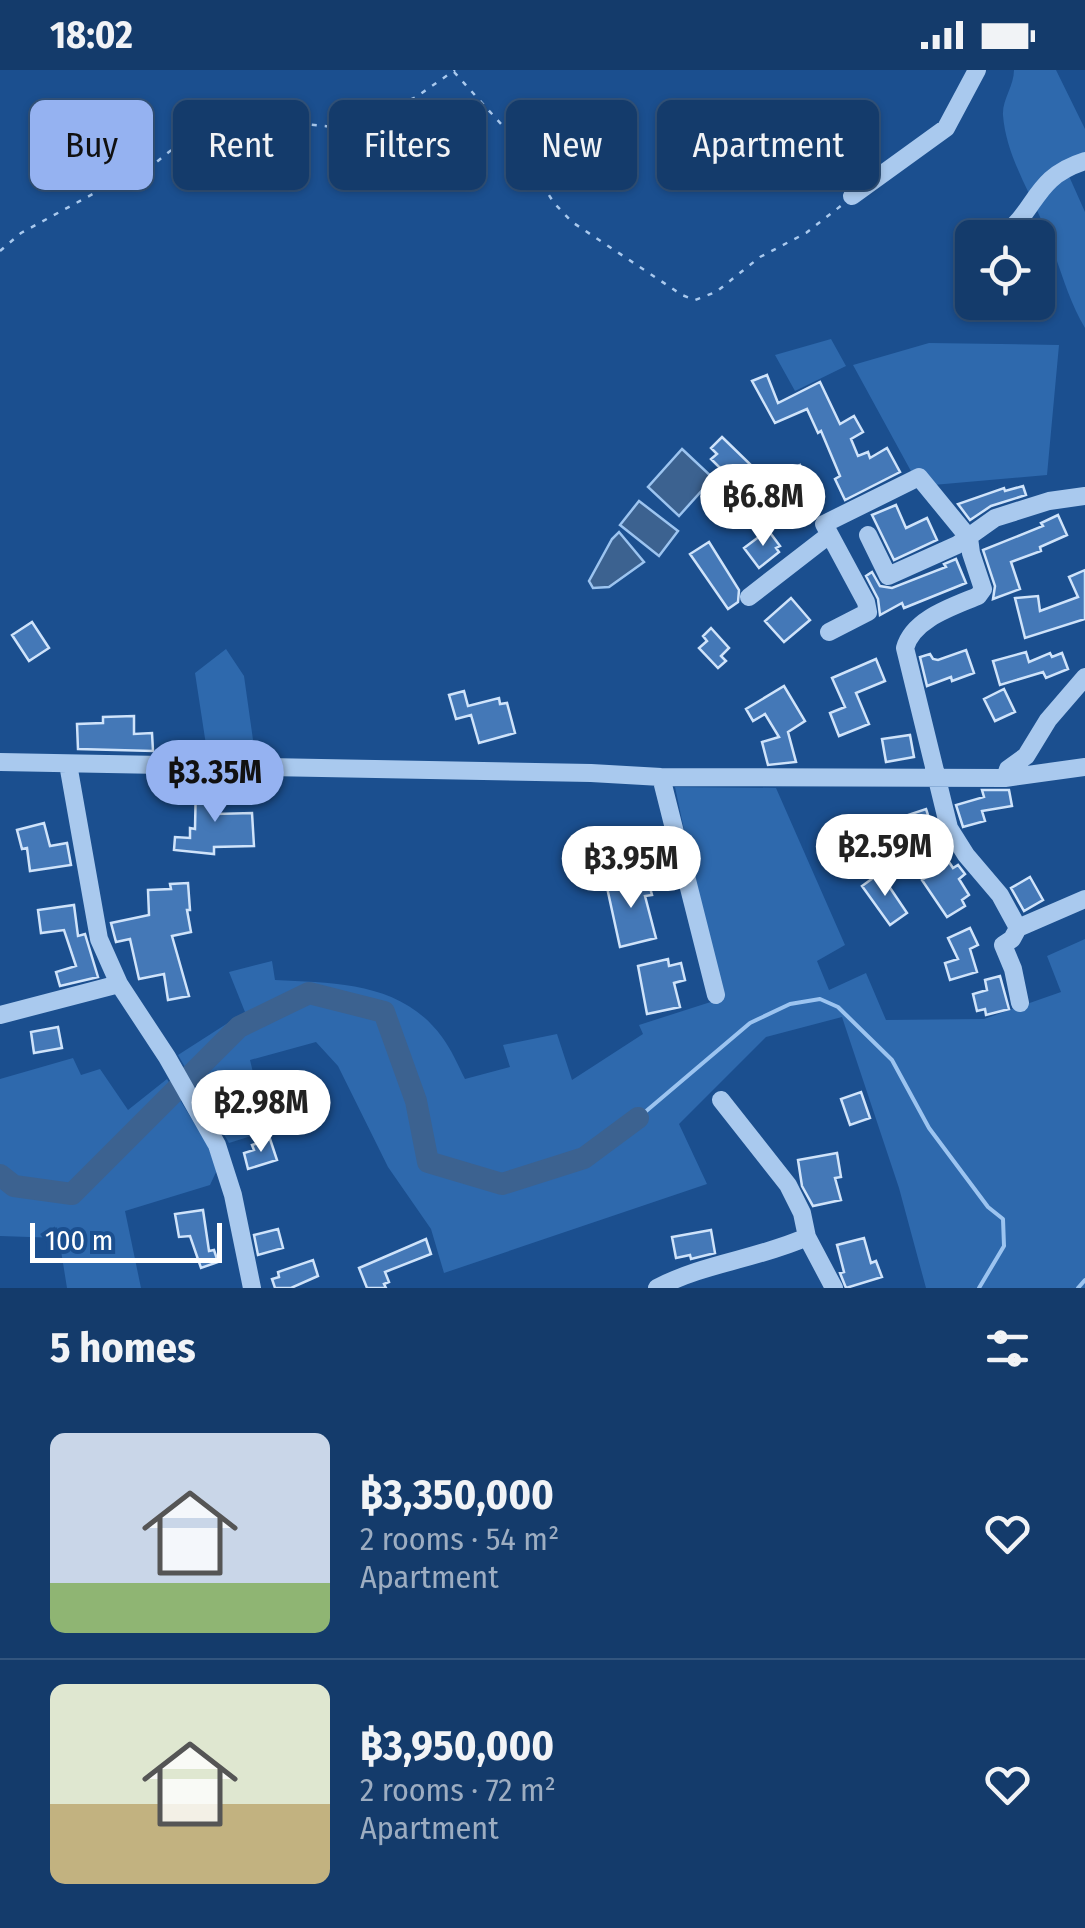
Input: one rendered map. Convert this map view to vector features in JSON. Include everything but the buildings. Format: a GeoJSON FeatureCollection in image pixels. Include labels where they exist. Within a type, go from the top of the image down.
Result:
{"type":"FeatureCollection","features":[{"type":"Feature","properties":{"kind":"street"},"geometry":{"type":"LineString","coordinates":[[852,196],[946,128],[978,70]]}},
{"type":"Feature","properties":{"kind":"street"},"geometry":{"type":"LineString","coordinates":[[1021,220],[1046,182],[1067,167],[1085,161]]}},
{"type":"Feature","properties":{"kind":"street"},"geometry":{"type":"LineString","coordinates":[[830,632],[868,612],[824,524],[919,477],[969,538],[970,553],[983,589],[978,596],[919,625],[908,637],[905,648],[950,828],[966,855],[1000,895],[1018,928]]}},
{"type":"Feature","properties":{"kind":"street"},"geometry":{"type":"LineString","coordinates":[[868,535],[888,576],[969,538],[995,518],[1049,501],[1085,496]]}},
{"type":"Feature","properties":{"kind":"street"},"geometry":{"type":"LineString","coordinates":[[749,597],[829,535]]}},
{"type":"Feature","properties":{"kind":"street"},"geometry":{"type":"LineString","coordinates":[[1005,778],[1008,769],[1026,756],[1048,720],[1085,677]]}},
{"type":"Feature","properties":{"kind":"street"},"geometry":{"type":"LineString","coordinates":[[0,762],[591,772],[661,777],[1005,778],[1085,767]]}},
{"type":"Feature","properties":{"kind":"street"},"geometry":{"type":"LineString","coordinates":[[68,764],[99,939],[119,984],[217,1145],[233,1195],[252,1288]]}},
{"type":"Feature","properties":{"kind":"street"},"geometry":{"type":"LineString","coordinates":[[661,777],[716,996]]}},
{"type":"Feature","properties":{"kind":"street"},"geometry":{"type":"LineString","coordinates":[[1020,1003],[1003,945],[1018,928],[1085,900]]}},
{"type":"Feature","properties":{"kind":"street"},"geometry":{"type":"LineString","coordinates":[[0,1015],[119,984]]}},
{"type":"Feature","properties":{"kind":"street"},"geometry":{"type":"LineString","coordinates":[[721,1100],[788,1185],[802,1212],[807,1237],[834,1288]]}},
{"type":"Feature","properties":{"kind":"street"},"geometry":{"type":"LineString","coordinates":[[657,1288],[711,1266],[774,1252],[807,1237]]}},
{"type":"Feature","properties":{"kind":"path"},"geometry":{"type":"LineString","coordinates":[[0,251],[21,233],[148,168],[200,127],[232,116],[333,128],[366,121],[416,97],[454,71],[511,135],[554,203],[572,222],[695,300],[716,292],[760,257],[806,234],[852,196]]}},
{"type":"Feature","properties":{"kind":"shaded area"},"geometry":{"type":"Polygon","coordinates":[[[1014,70],[1056,70],[1085,129],[1085,156],[1064,165],[1085,212],[1085,328],[1055,255],[1055,220],[1041,220],[1009,144],[1003,109],[1014,70]]]}},
{"type":"Feature","properties":{"kind":"shaded area"},"geometry":{"type":"Polygon","coordinates":[[[831,339],[846,366],[795,391],[775,355],[831,339]]]}},
{"type":"Feature","properties":{"kind":"shaded area"},"geometry":{"type":"Polygon","coordinates":[[[929,343],[1059,345],[1047,475],[933,485],[912,473],[853,365],[929,343]]]}},
{"type":"Feature","properties":{"kind":"shaded area"},"geometry":{"type":"Polygon","coordinates":[[[682,449],[713,478],[679,516],[648,487],[682,449]]]}},
{"type":"Feature","properties":{"kind":"shaded area"},"geometry":{"type":"Polygon","coordinates":[[[639,501],[678,531],[659,556],[620,525],[639,501]]]}},
{"type":"Feature","properties":{"kind":"shaded area"},"geometry":{"type":"Polygon","coordinates":[[[619,532],[644,562],[609,587],[593,588],[589,581],[619,532]]]}},
{"type":"Feature","properties":{"kind":"shaded area"},"geometry":{"type":"Polygon","coordinates":[[[226,649],[244,676],[256,761],[208,758],[195,673],[226,649]]]}},
{"type":"Feature","properties":{"kind":"shaded area"},"geometry":{"type":"Polygon","coordinates":[[[675,787],[776,788],[845,945],[817,961],[829,990],[866,973],[886,1020],[984,1019],[1061,992],[1047,956],[1085,939],[1085,1288],[926,1288],[899,1188],[842,1017],[766,1037],[679,1124],[707,1184],[444,1273],[431,1229],[388,1167],[338,1066],[316,1042],[250,1060],[267,1131],[229,1143],[178,1055],[245,1012],[229,972],[272,961],[275,980],[366,989],[408,1005],[445,1042],[465,1079],[510,1067],[503,1045],[557,1034],[572,1080],[643,1034],[639,1025],[720,999],[675,787]]]}},
{"type":"Feature","properties":{"kind":"shaded area"},"geometry":{"type":"Polygon","coordinates":[[[73,1058],[81,1075],[100,1069],[128,1110],[167,1079],[207,1144],[217,1170],[210,1185],[125,1211],[141,1288],[67,1288],[59,1238],[0,1236],[0,1079],[73,1058]]]}},
{"type":"Feature","properties":{"kind":"waterway"},"geometry":{"type":"LineString","coordinates":[[0,1175],[14,1186],[72,1194],[239,1027],[309,993],[384,1012],[416,1101],[428,1162],[502,1184],[584,1158],[638,1118]]}},
{"type":"Feature","properties":{"kind":"waterway"},"geometry":{"type":"LineString","coordinates":[[638,1118],[750,1023],[790,1004],[820,999],[838,1007],[892,1060],[929,1128],[988,1207],[1003,1219],[1004,1246],[979,1288]]}},
{"type":"Feature","properties":{"kind":"waterway"},"geometry":{"type":"LineString","coordinates":[[1078,1288],[1085,1280]]}}]}
